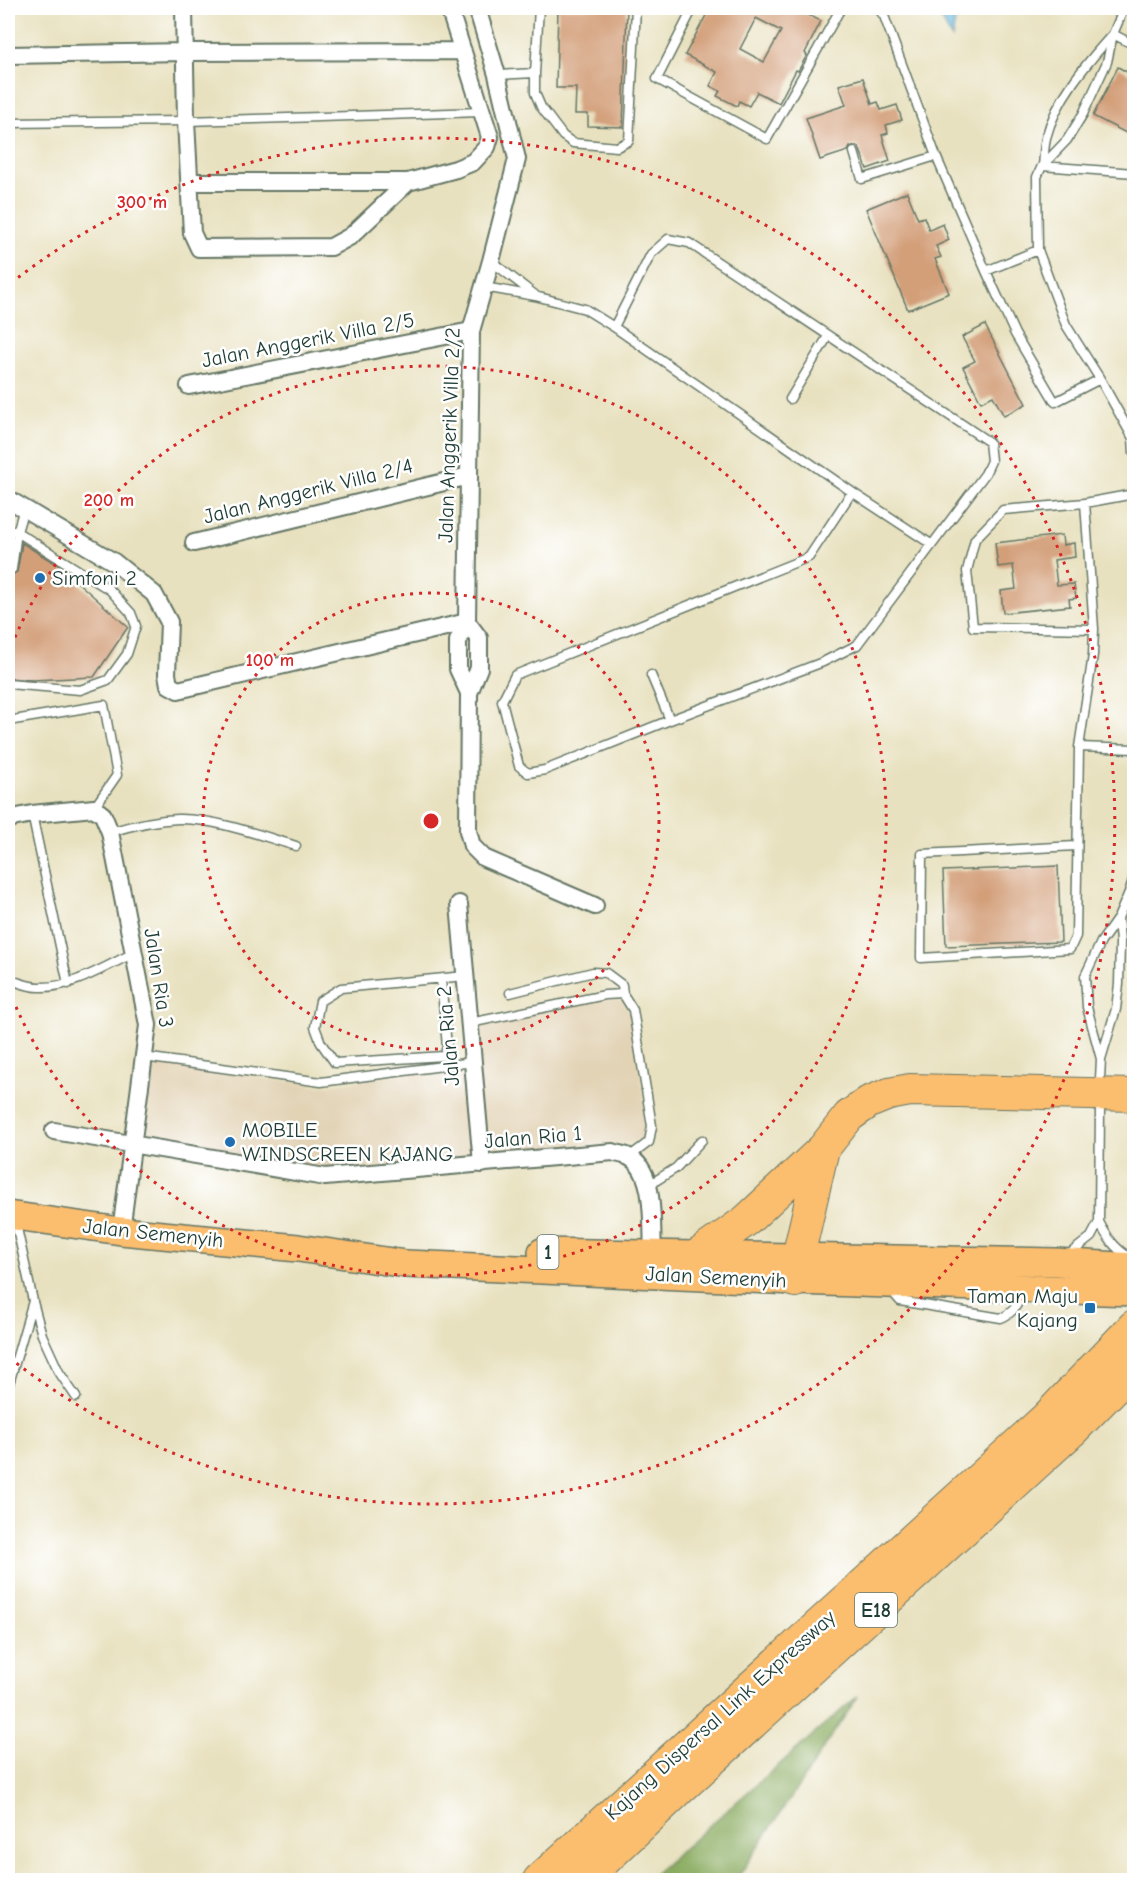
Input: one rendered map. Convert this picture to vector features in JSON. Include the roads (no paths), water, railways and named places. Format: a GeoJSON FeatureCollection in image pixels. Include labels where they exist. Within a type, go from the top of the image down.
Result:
{"type":"FeatureCollection","features":[{"type":"Feature","properties":{"kind":"highway"},"geometry":{"type":"LineString","coordinates":[[698,1255],[747,1220],[823,1149],[849,1116],[869,1102],[889,1094],[910,1090],[1134,1095]]}},
{"type":"Feature","properties":{"kind":"highway"},"geometry":{"type":"LineString","coordinates":[[797,1269],[823,1149]]}},
{"type":"Feature","properties":{"kind":"highway","name":"Kajang Dispersal Link Expressway"},"geometry":{"type":"LineString","coordinates":[[584,1881],[1059,1425],[1134,1326]]}},
{"type":"Feature","properties":{"kind":"highway","name":"Kajang Dispersal Link Expressway"},"geometry":{"type":"LineString","coordinates":[[539,1881],[1059,1425],[1134,1368]]}},
{"type":"Feature","properties":{"kind":"main road","name":"Jalan Semenyih"},"geometry":{"type":"LineString","coordinates":[[11,1215],[121,1231],[298,1248],[406,1263],[1070,1272],[1134,1267]]}},
{"type":"Feature","properties":{"kind":"main road","name":"Jalan Semenyih"},"geometry":{"type":"LineString","coordinates":[[298,1248],[698,1255],[892,1283],[1024,1288],[1070,1272],[1134,1292]]}},
{"type":"Feature","properties":{"kind":"street"},"geometry":{"type":"LineString","coordinates":[[184,8],[186,121],[192,233],[199,248],[331,247],[351,236],[408,182]]}},
{"type":"Feature","properties":{"kind":"street"},"geometry":{"type":"LineString","coordinates":[[189,182],[408,182],[473,162],[487,147],[490,137],[449,8]]}},
{"type":"Feature","properties":{"kind":"street","name":"Jalan Anggerik Villa 2/2"},"geometry":{"type":"LineString","coordinates":[[477,8],[497,75],[517,159],[471,331],[467,622],[479,638],[479,668],[469,693],[468,831],[472,846],[484,858],[595,906]]}},
{"type":"Feature","properties":{"kind":"street"},"geometry":{"type":"LineString","coordinates":[[8,55],[463,51]]}},
{"type":"Feature","properties":{"kind":"street","name":"Jalan Anggerik Villa 2/5"},"geometry":{"type":"LineString","coordinates":[[189,386],[471,331]]}},
{"type":"Feature","properties":{"kind":"street","name":"Jalan Anggerik Villa 2/4"},"geometry":{"type":"LineString","coordinates":[[194,543],[469,476]]}},
{"type":"Feature","properties":{"kind":"street"},"geometry":{"type":"LineString","coordinates":[[8,499],[114,562],[154,594],[169,622],[167,674],[169,685],[178,690],[467,622]]}},
{"type":"Feature","properties":{"kind":"street"},"geometry":{"type":"LineString","coordinates":[[8,819],[32,814],[94,808]]}},
{"type":"Feature","properties":{"kind":"street","name":"Jalan Ria 3"},"geometry":{"type":"LineString","coordinates":[[94,808],[103,815],[110,832],[148,1024],[121,1231]]}},
{"type":"Feature","properties":{"kind":"street","name":"Jalan Ria 2"},"geometry":{"type":"LineString","coordinates":[[459,904],[482,1164]]}},
{"type":"Feature","properties":{"kind":"street","name":"Jalan Ria 1"},"geometry":{"type":"LineString","coordinates":[[54,1131],[325,1177],[613,1152],[628,1157]]}},
{"type":"Feature","properties":{"kind":"street"},"geometry":{"type":"LineString","coordinates":[[628,1157],[640,1167],[649,1185],[653,1253]]}},
{"type":"Feature","properties":{"kind":"lane"},"geometry":{"type":"LineString","coordinates":[[538,8],[535,93],[541,107],[563,136],[573,143],[617,147],[629,141],[636,8]]}},
{"type":"Feature","properties":{"kind":"lane"},"geometry":{"type":"LineString","coordinates":[[693,8],[657,79],[767,139],[841,8]]}},
{"type":"Feature","properties":{"kind":"lane"},"geometry":{"type":"LineString","coordinates":[[878,8],[884,16],[936,156],[986,272],[1015,334],[1055,402],[1100,379]]}},
{"type":"Feature","properties":{"kind":"lane"},"geometry":{"type":"LineString","coordinates":[[1042,166],[1067,140],[1083,114],[1107,62],[1113,34],[1124,8]]}},
{"type":"Feature","properties":{"kind":"lane"},"geometry":{"type":"LineString","coordinates":[[1113,34],[1134,45]]}},
{"type":"Feature","properties":{"kind":"lane"},"geometry":{"type":"LineString","coordinates":[[1113,34],[1088,61],[1059,105],[1046,137],[1042,166],[1037,177],[1038,250],[1065,325],[1100,379],[1133,438],[1134,453]]}},
{"type":"Feature","properties":{"kind":"lane"},"geometry":{"type":"LineString","coordinates":[[497,75],[535,73]]}},
{"type":"Feature","properties":{"kind":"lane"},"geometry":{"type":"LineString","coordinates":[[8,123],[186,121],[482,112]]}},
{"type":"Feature","properties":{"kind":"lane"},"geometry":{"type":"LineString","coordinates":[[854,152],[862,179],[936,156]]}},
{"type":"Feature","properties":{"kind":"lane"},"geometry":{"type":"LineString","coordinates":[[1042,166],[1134,173]]}},
{"type":"Feature","properties":{"kind":"lane"},"geometry":{"type":"LineString","coordinates":[[614,327],[651,254],[668,239],[689,243],[989,442],[991,461],[986,474],[857,645],[823,662],[545,770],[528,773],[519,766],[502,701],[515,675],[809,557],[852,492]]}},
{"type":"Feature","properties":{"kind":"lane"},"geometry":{"type":"LineString","coordinates":[[986,272],[1038,250]]}},
{"type":"Feature","properties":{"kind":"lane"},"geometry":{"type":"LineString","coordinates":[[491,261],[535,296]]}},
{"type":"Feature","properties":{"kind":"lane"},"geometry":{"type":"LineString","coordinates":[[484,287],[535,296],[585,309],[931,544]]}},
{"type":"Feature","properties":{"kind":"lane"},"geometry":{"type":"LineString","coordinates":[[790,399],[828,336]]}},
{"type":"Feature","properties":{"kind":"lane"},"geometry":{"type":"LineString","coordinates":[[1094,630],[973,627],[967,571],[975,539],[1004,510],[1085,503],[1134,494]]}},
{"type":"Feature","properties":{"kind":"lane"},"geometry":{"type":"LineString","coordinates":[[1077,846],[922,854],[921,958],[1070,949],[1076,936],[1079,747],[1094,655],[1085,503]]}},
{"type":"Feature","properties":{"kind":"lane"},"geometry":{"type":"LineString","coordinates":[[12,569],[12,531],[24,507]]}},
{"type":"Feature","properties":{"kind":"lane"},"geometry":{"type":"LineString","coordinates":[[8,684],[80,690],[108,680],[127,654],[136,626],[131,613],[110,590],[12,531]]}},
{"type":"Feature","properties":{"kind":"lane"},"geometry":{"type":"LineString","coordinates":[[651,675],[670,720]]}},
{"type":"Feature","properties":{"kind":"lane"},"geometry":{"type":"LineString","coordinates":[[8,721],[104,705],[117,775],[94,808]]}},
{"type":"Feature","properties":{"kind":"lane"},"geometry":{"type":"LineString","coordinates":[[1079,747],[1134,749]]}},
{"type":"Feature","properties":{"kind":"lane"},"geometry":{"type":"LineString","coordinates":[[32,814],[68,984]]}},
{"type":"Feature","properties":{"kind":"lane"},"geometry":{"type":"LineString","coordinates":[[110,832],[145,822],[181,819],[224,825],[296,846]]}},
{"type":"Feature","properties":{"kind":"lane"},"geometry":{"type":"LineString","coordinates":[[1101,1059],[1087,1007],[1085,976],[1101,942],[1118,918],[1134,876]]}},
{"type":"Feature","properties":{"kind":"lane"},"geometry":{"type":"LineString","coordinates":[[1100,1079],[1101,1059],[1116,1009],[1119,984],[1118,918]]}},
{"type":"Feature","properties":{"kind":"lane"},"geometry":{"type":"LineString","coordinates":[[8,979],[36,987],[68,984],[134,953]]}},
{"type":"Feature","properties":{"kind":"lane"},"geometry":{"type":"LineString","coordinates":[[510,993],[593,972],[606,973],[622,985],[623,994],[633,1010],[652,1126],[649,1142],[628,1157]]}},
{"type":"Feature","properties":{"kind":"lane"},"geometry":{"type":"LineString","coordinates":[[441,978],[447,1047],[444,1056],[335,1064],[321,1043],[315,1027],[320,1001],[341,988],[441,978],[465,976]]}},
{"type":"Feature","properties":{"kind":"lane"},"geometry":{"type":"LineString","coordinates":[[470,1023],[605,995],[623,994]]}},
{"type":"Feature","properties":{"kind":"lane"},"geometry":{"type":"LineString","coordinates":[[144,1057],[321,1082],[473,1062]]}},
{"type":"Feature","properties":{"kind":"lane"},"geometry":{"type":"LineString","coordinates":[[1070,1272],[1077,1249],[1091,1237],[1099,1222],[1101,1108]]}},
{"type":"Feature","properties":{"kind":"lane"},"geometry":{"type":"LineString","coordinates":[[649,1185],[676,1168],[702,1140]]}},
{"type":"Feature","properties":{"kind":"lane"},"geometry":{"type":"LineString","coordinates":[[11,1215],[42,1335],[59,1372],[75,1397]]}},
{"type":"Feature","properties":{"kind":"lane"},"geometry":{"type":"LineString","coordinates":[[1099,1222],[1110,1242],[1134,1261]]}},
{"type":"Feature","properties":{"kind":"lane"},"geometry":{"type":"LineString","coordinates":[[8,1387],[33,1301]]}},
{"type":"Feature","properties":{"kind":"water"},"geometry":{"type":"Polygon","coordinates":[[[935,8],[957,8],[952,38],[935,8]]]}},
{"type":"Feature","properties":{"kind":"place","name":"Simfoni 2"},"geometry":{"type":"Point","coordinates":[40,578]}},
{"type":"Feature","properties":{"kind":"place","name":"MOBILE WINDSCREEN KAJANG"},"geometry":{"type":"Point","coordinates":[230,1142]}},
{"type":"Feature","properties":{"kind":"place","name":"Taman Maju Kajang"},"geometry":{"type":"Point","coordinates":[1090,1308]}}]}
